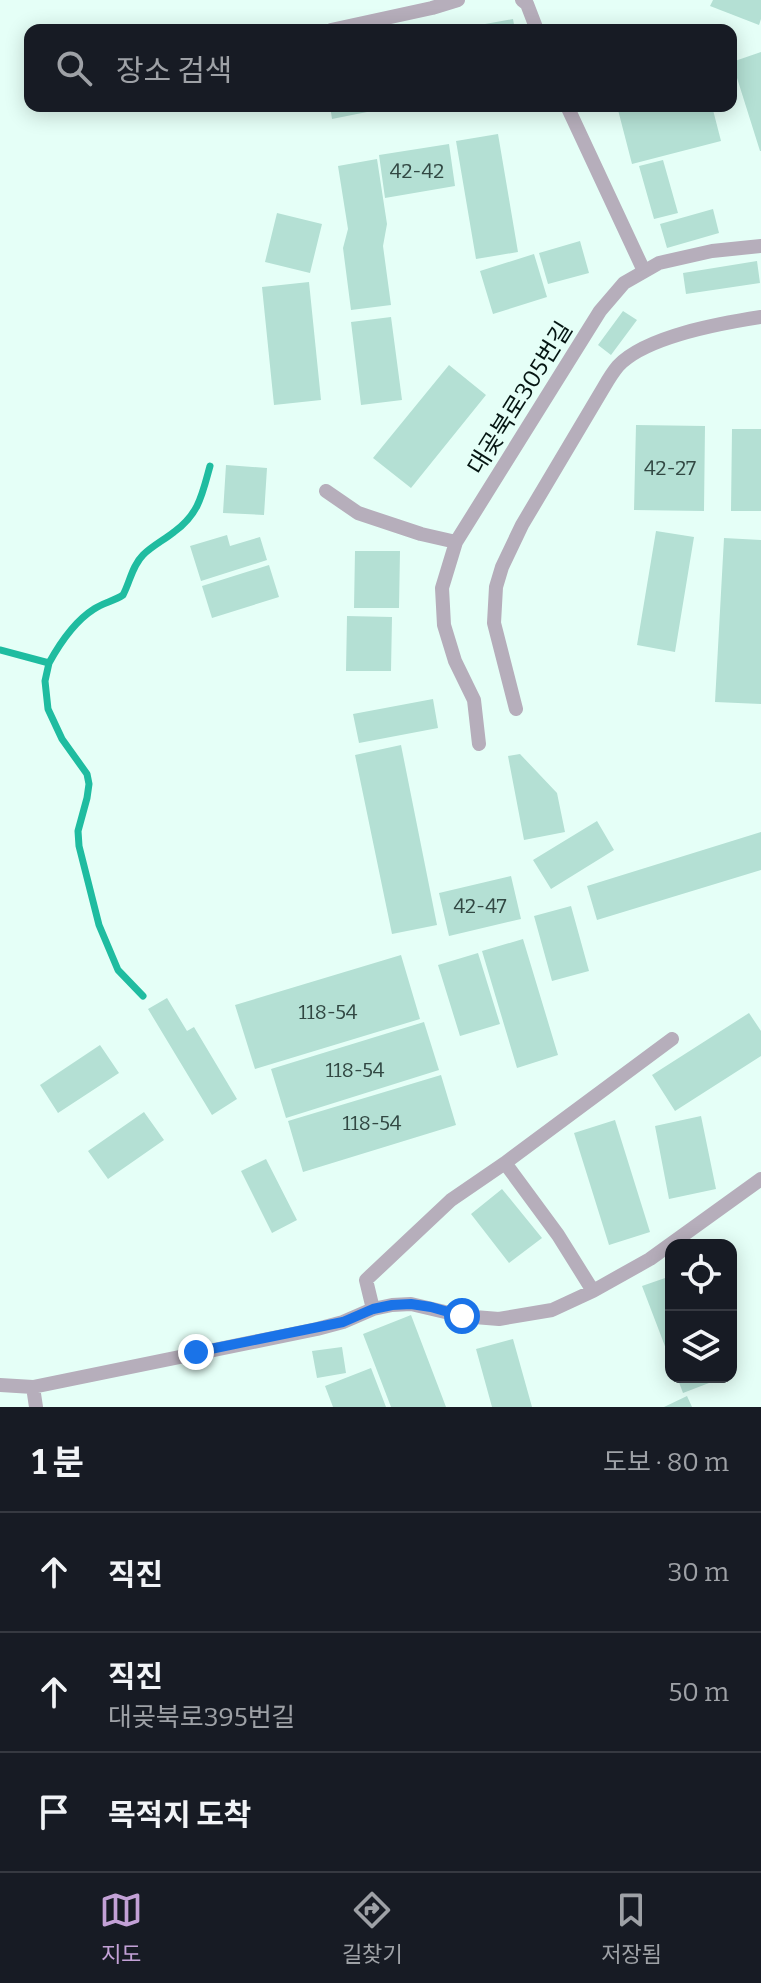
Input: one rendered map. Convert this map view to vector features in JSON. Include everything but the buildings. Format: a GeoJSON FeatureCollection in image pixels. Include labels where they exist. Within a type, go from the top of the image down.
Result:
{"type":"FeatureCollection","features":[{"type":"Feature","properties":{"kind":"lane"},"geometry":{"type":"LineString","coordinates":[[356,24],[458,0]]}},
{"type":"Feature","properties":{"kind":"lane"},"geometry":{"type":"LineString","coordinates":[[522,0],[527,4],[535,24]]}},
{"type":"Feature","properties":{"kind":"lane"},"geometry":{"type":"LineString","coordinates":[[570,112],[644,271]]}},
{"type":"Feature","properties":{"kind":"lane","name":"대곶북로305번길"},"geometry":{"type":"LineString","coordinates":[[479,744],[474,700],[455,661],[444,625],[442,588],[456,542],[600,311],[624,283],[659,263],[712,251],[761,246]]}},
{"type":"Feature","properties":{"kind":"lane"},"geometry":{"type":"LineString","coordinates":[[516,709],[494,623],[496,587],[522,525],[604,387],[619,365],[658,343],[700,328],[761,317]]}},
{"type":"Feature","properties":{"kind":"lane"},"geometry":{"type":"LineString","coordinates":[[326,491],[358,513],[456,542]]}},
{"type":"Feature","properties":{"kind":"lane"},"geometry":{"type":"LineString","coordinates":[[373,1309],[366,1280],[451,1200],[672,1039]]}},
{"type":"Feature","properties":{"kind":"lane"},"geometry":{"type":"LineString","coordinates":[[505,1163],[558,1235],[593,1291]]}},
{"type":"Feature","properties":{"kind":"lane"},"geometry":{"type":"LineString","coordinates":[[0,1385],[33,1387],[317,1329],[392,1305],[411,1304],[462,1316],[499,1319],[552,1310],[650,1259],[761,1179]]}},
{"type":"Feature","properties":{"kind":"lane"},"geometry":{"type":"LineString","coordinates":[[33,1387],[36,1407]]}},
{"type":"Feature","properties":{"kind":"waterway"},"geometry":{"type":"LineString","coordinates":[[49,663],[80,620],[97,607],[123,595],[139,559],[189,518],[205,486],[210,466]]}},
{"type":"Feature","properties":{"kind":"waterway"},"geometry":{"type":"LineString","coordinates":[[0,650],[49,663],[45,681],[48,709],[62,739],[87,774],[89,784],[78,831],[79,846],[99,925],[118,970],[143,996]]}},
{"type":"Feature","properties":{"kind":"route"},"geometry":{"type":"LineString","coordinates":[[196,1352],[317,1329],[392,1305],[431,1307],[462,1316]]}}]}
